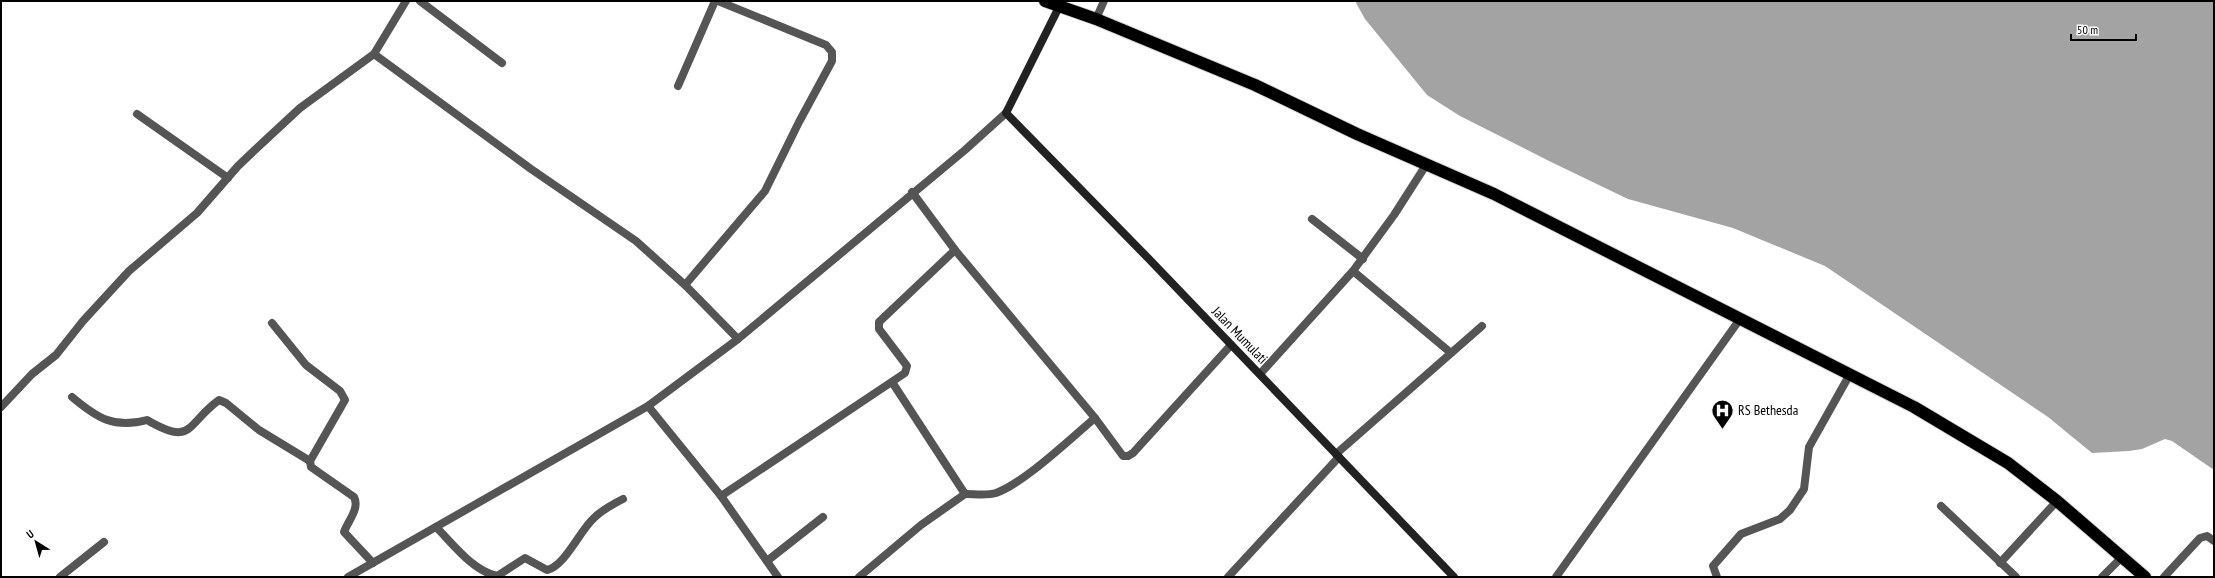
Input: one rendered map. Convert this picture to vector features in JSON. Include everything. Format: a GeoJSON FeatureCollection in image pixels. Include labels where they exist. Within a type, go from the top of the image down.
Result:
{"type":"FeatureCollection","features":[{"type":"Feature","properties":{"kind":"highway"},"geometry":{"type":"LineString","coordinates":[[1045,1],[1096,19],[1255,85],[1357,134],[1494,194],[1914,407],[2008,462],[2057,501],[2145,577]]}},
{"type":"Feature","properties":{"kind":"street"},"geometry":{"type":"LineString","coordinates":[[1,407],[32,374],[56,355],[83,321],[129,271],[197,214],[228,178],[300,108],[374,54],[406,1]]}},
{"type":"Feature","properties":{"kind":"street"},"geometry":{"type":"LineString","coordinates":[[420,1],[502,63]]}},
{"type":"Feature","properties":{"kind":"street"},"geometry":{"type":"LineString","coordinates":[[678,86],[715,1]]}},
{"type":"Feature","properties":{"kind":"street"},"geometry":{"type":"LineString","coordinates":[[685,284],[765,191],[799,122],[832,61],[832,52],[826,45],[718,1]]}},
{"type":"Feature","properties":{"kind":"street"},"geometry":{"type":"LineString","coordinates":[[1096,19],[1104,1]]}},
{"type":"Feature","properties":{"kind":"street"},"geometry":{"type":"LineString","coordinates":[[348,577],[648,406],[738,339],[912,192],[965,150],[1006,113],[1059,7]]}},
{"type":"Feature","properties":{"kind":"street"},"geometry":{"type":"LineString","coordinates":[[374,54],[525,165],[636,241],[685,284],[738,339]]}},
{"type":"Feature","properties":{"kind":"street","name":"Jalan Mumulati"},"geometry":{"type":"LineString","coordinates":[[1006,113],[1260,374],[1454,577]]}},
{"type":"Feature","properties":{"kind":"street"},"geometry":{"type":"LineString","coordinates":[[137,114],[228,178]]}},
{"type":"Feature","properties":{"kind":"street"},"geometry":{"type":"LineString","coordinates":[[1260,374],[1310,321],[1363,259],[1426,165]]}},
{"type":"Feature","properties":{"kind":"street"},"geometry":{"type":"LineString","coordinates":[[912,192],[955,250],[1095,418],[1121,453],[1128,456],[1134,452],[1231,345]]}},
{"type":"Feature","properties":{"kind":"street"},"geometry":{"type":"LineString","coordinates":[[1312,219],[1363,259]]}},
{"type":"Feature","properties":{"kind":"street"},"geometry":{"type":"LineString","coordinates":[[720,496],[905,373],[907,370],[906,366],[879,329],[879,322],[955,250]]}},
{"type":"Feature","properties":{"kind":"street"},"geometry":{"type":"LineString","coordinates":[[1353,271],[1451,353]]}},
{"type":"Feature","properties":{"kind":"street"},"geometry":{"type":"LineString","coordinates":[[1556,577],[1740,319]]}},
{"type":"Feature","properties":{"kind":"street"},"geometry":{"type":"LineString","coordinates":[[272,323],[306,365],[340,391],[344,397],[345,400],[310,461],[311,467],[354,497],[357,502],[344,532],[373,563]]}},
{"type":"Feature","properties":{"kind":"street"},"geometry":{"type":"LineString","coordinates":[[1228,577],[1337,456],[1482,326]]}},
{"type":"Feature","properties":{"kind":"street"},"geometry":{"type":"LineString","coordinates":[[1717,577],[1712,569],[1714,563],[1738,537],[1780,519],[1798,500],[1804,489],[1809,446],[1850,374]]}},
{"type":"Feature","properties":{"kind":"street"},"geometry":{"type":"LineString","coordinates":[[892,382],[965,494]]}},
{"type":"Feature","properties":{"kind":"street"},"geometry":{"type":"LineString","coordinates":[[72,397],[92,414],[114,423],[132,424],[147,420],[166,431],[176,434],[186,430],[219,400],[226,403],[275,441],[310,461]]}},
{"type":"Feature","properties":{"kind":"street"},"geometry":{"type":"LineString","coordinates":[[648,406],[720,496],[778,577]]}},
{"type":"Feature","properties":{"kind":"street"},"geometry":{"type":"LineString","coordinates":[[859,577],[922,525],[965,494],[986,495],[1001,491],[1029,472],[1095,418]]}},
{"type":"Feature","properties":{"kind":"street"},"geometry":{"type":"LineString","coordinates":[[436,527],[476,567],[486,574],[497,576],[526,558],[547,570],[559,562],[594,518],[623,499]]}},
{"type":"Feature","properties":{"kind":"street"},"geometry":{"type":"LineString","coordinates":[[2000,563],[2057,501]]}},
{"type":"Feature","properties":{"kind":"street"},"geometry":{"type":"LineString","coordinates":[[1941,506],[2016,577]]}},
{"type":"Feature","properties":{"kind":"street"},"geometry":{"type":"LineString","coordinates":[[767,561],[823,516]]}},
{"type":"Feature","properties":{"kind":"street"},"geometry":{"type":"LineString","coordinates":[[2164,577],[2200,538],[2207,536],[2214,541]]}},
{"type":"Feature","properties":{"kind":"street"},"geometry":{"type":"LineString","coordinates":[[60,577],[104,542]]}},
{"type":"Feature","properties":{"kind":"street"},"geometry":{"type":"LineString","coordinates":[[2102,577],[2122,557]]}},
{"type":"Feature","properties":{"kind":"shaded area"},"geometry":{"type":"Polygon","coordinates":[[[1355,1],[2214,1],[2214,470],[2172,441],[2165,439],[2142,449],[2092,453],[2048,417],[1825,266],[1733,228],[1628,199],[1460,116],[1427,95],[1365,19],[1355,1]]]}},
{"type":"Feature","properties":{"kind":"place","name":"RS Bethesda"},"geometry":{"type":"Point","coordinates":[1722,430]}}]}
